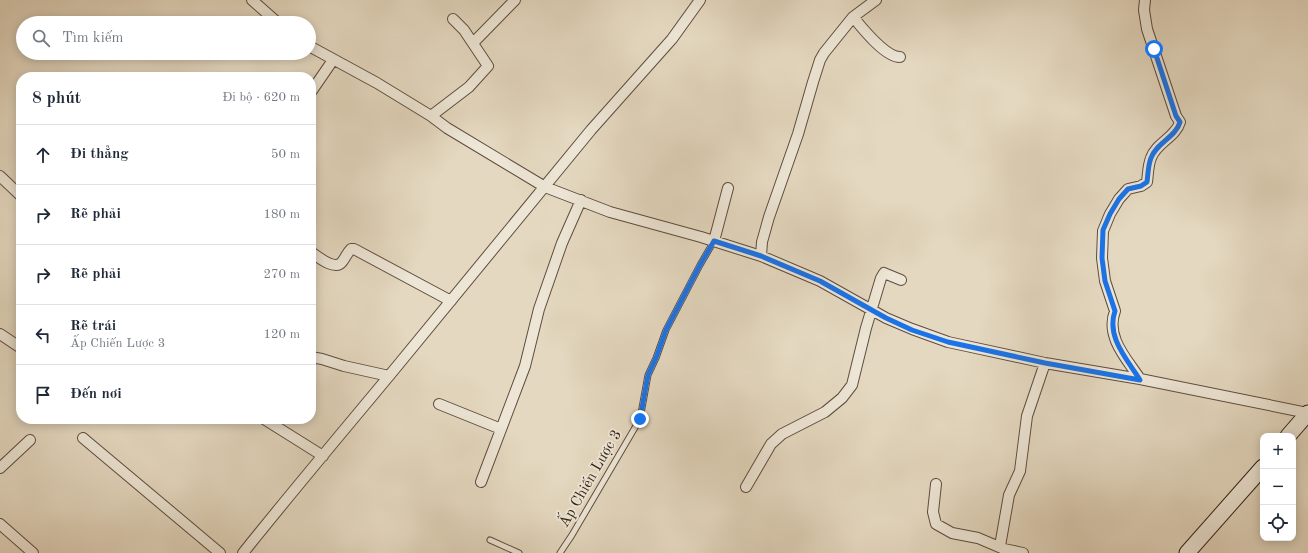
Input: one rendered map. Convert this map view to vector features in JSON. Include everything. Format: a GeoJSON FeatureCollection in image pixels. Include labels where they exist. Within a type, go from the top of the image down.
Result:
{"type":"FeatureCollection","features":[{"type":"Feature","properties":{"kind":"main road"},"geometry":{"type":"LineString","coordinates":[[1291,433],[1307,417]]}},
{"type":"Feature","properties":{"kind":"main road"},"geometry":{"type":"LineString","coordinates":[[1187,553],[1261,469]]}},
{"type":"Feature","properties":{"kind":"street"},"geometry":{"type":"LineString","coordinates":[[252,0],[270,16]]}},
{"type":"Feature","properties":{"kind":"street"},"geometry":{"type":"LineString","coordinates":[[473,43],[515,0]]}},
{"type":"Feature","properties":{"kind":"street"},"geometry":{"type":"LineString","coordinates":[[243,553],[298,484],[389,376],[591,130],[672,39],[700,0]]}},
{"type":"Feature","properties":{"kind":"street"},"geometry":{"type":"LineString","coordinates":[[761,256],[762,242],[769,217],[798,134],[817,68],[824,53],[853,18],[876,0]]}},
{"type":"Feature","properties":{"kind":"street"},"geometry":{"type":"LineString","coordinates":[[1140,380],[1114,338],[1112,320],[1115,311],[1105,281],[1102,258],[1103,230],[1110,214],[1119,199],[1128,189],[1141,186],[1147,182],[1151,157],[1158,147],[1178,128],[1180,122],[1176,116],[1149,37],[1145,20],[1144,0]]}},
{"type":"Feature","properties":{"kind":"street"},"geometry":{"type":"LineString","coordinates":[[853,18],[870,37],[892,56],[900,57]]}},
{"type":"Feature","properties":{"kind":"street"},"geometry":{"type":"LineString","coordinates":[[432,116],[469,86],[486,69],[488,64],[464,30],[453,19]]}},
{"type":"Feature","properties":{"kind":"street"},"geometry":{"type":"LineString","coordinates":[[316,50],[377,83],[432,116],[447,128],[545,187],[610,212],[714,241],[761,256],[820,281],[912,330],[948,342],[1045,363],[1140,380],[1307,417]]}},
{"type":"Feature","properties":{"kind":"street"},"geometry":{"type":"LineString","coordinates":[[316,85],[333,60]]}},
{"type":"Feature","properties":{"kind":"street"},"geometry":{"type":"LineString","coordinates":[[0,176],[16,191]]}},
{"type":"Feature","properties":{"kind":"street"},"geometry":{"type":"LineString","coordinates":[[714,241],[728,188]]}},
{"type":"Feature","properties":{"kind":"street"},"geometry":{"type":"LineString","coordinates":[[481,482],[525,366],[539,309],[562,243],[581,200]]}},
{"type":"Feature","properties":{"kind":"street"},"geometry":{"type":"LineString","coordinates":[[316,255],[334,265],[342,263],[348,252],[351,249],[354,249],[451,301]]}},
{"type":"Feature","properties":{"kind":"street"},"geometry":{"type":"LineString","coordinates":[[746,487],[772,444],[782,434],[824,412],[842,398],[852,385],[880,278],[884,274],[900,280]]}},
{"type":"Feature","properties":{"kind":"street"},"geometry":{"type":"LineString","coordinates":[[0,334],[16,345]]}},
{"type":"Feature","properties":{"kind":"street"},"geometry":{"type":"LineString","coordinates":[[316,358],[389,376]]}},
{"type":"Feature","properties":{"kind":"street"},"geometry":{"type":"LineString","coordinates":[[1000,546],[1009,495],[1020,471],[1027,416],[1045,363]]}},
{"type":"Feature","properties":{"kind":"street"},"geometry":{"type":"LineString","coordinates":[[440,404],[501,429]]}},
{"type":"Feature","properties":{"kind":"street"},"geometry":{"type":"LineString","coordinates":[[272,424],[322,456]]}},
{"type":"Feature","properties":{"kind":"street"},"geometry":{"type":"LineString","coordinates":[[83,438],[220,553]]}},
{"type":"Feature","properties":{"kind":"street"},"geometry":{"type":"LineString","coordinates":[[0,467],[30,440]]}},
{"type":"Feature","properties":{"kind":"street"},"geometry":{"type":"LineString","coordinates":[[936,484],[933,512],[936,524],[952,533],[978,538],[1000,546],[1004,549],[1023,553]]}},
{"type":"Feature","properties":{"kind":"street"},"geometry":{"type":"LineString","coordinates":[[0,524],[33,553]]}},
{"type":"Feature","properties":{"kind":"lane","name":"Ấp Chiến Lược 3"},"geometry":{"type":"LineString","coordinates":[[560,553],[640,419],[648,375],[666,330],[714,241]]}},
{"type":"Feature","properties":{"kind":"lane"},"geometry":{"type":"LineString","coordinates":[[490,540],[519,553]]}},
{"type":"Feature","properties":{"kind":"route"},"geometry":{"type":"LineString","coordinates":[[640,419],[646,393],[648,375],[666,330],[714,241],[761,256],[788,269],[820,281],[886,318],[912,330],[948,342],[1045,363],[1140,380],[1114,338],[1112,320],[1115,311],[1105,281],[1102,258],[1103,230],[1119,199],[1128,189],[1141,186],[1147,182],[1151,157],[1158,147],[1178,128],[1180,122],[1176,116],[1154,49]]}}]}
